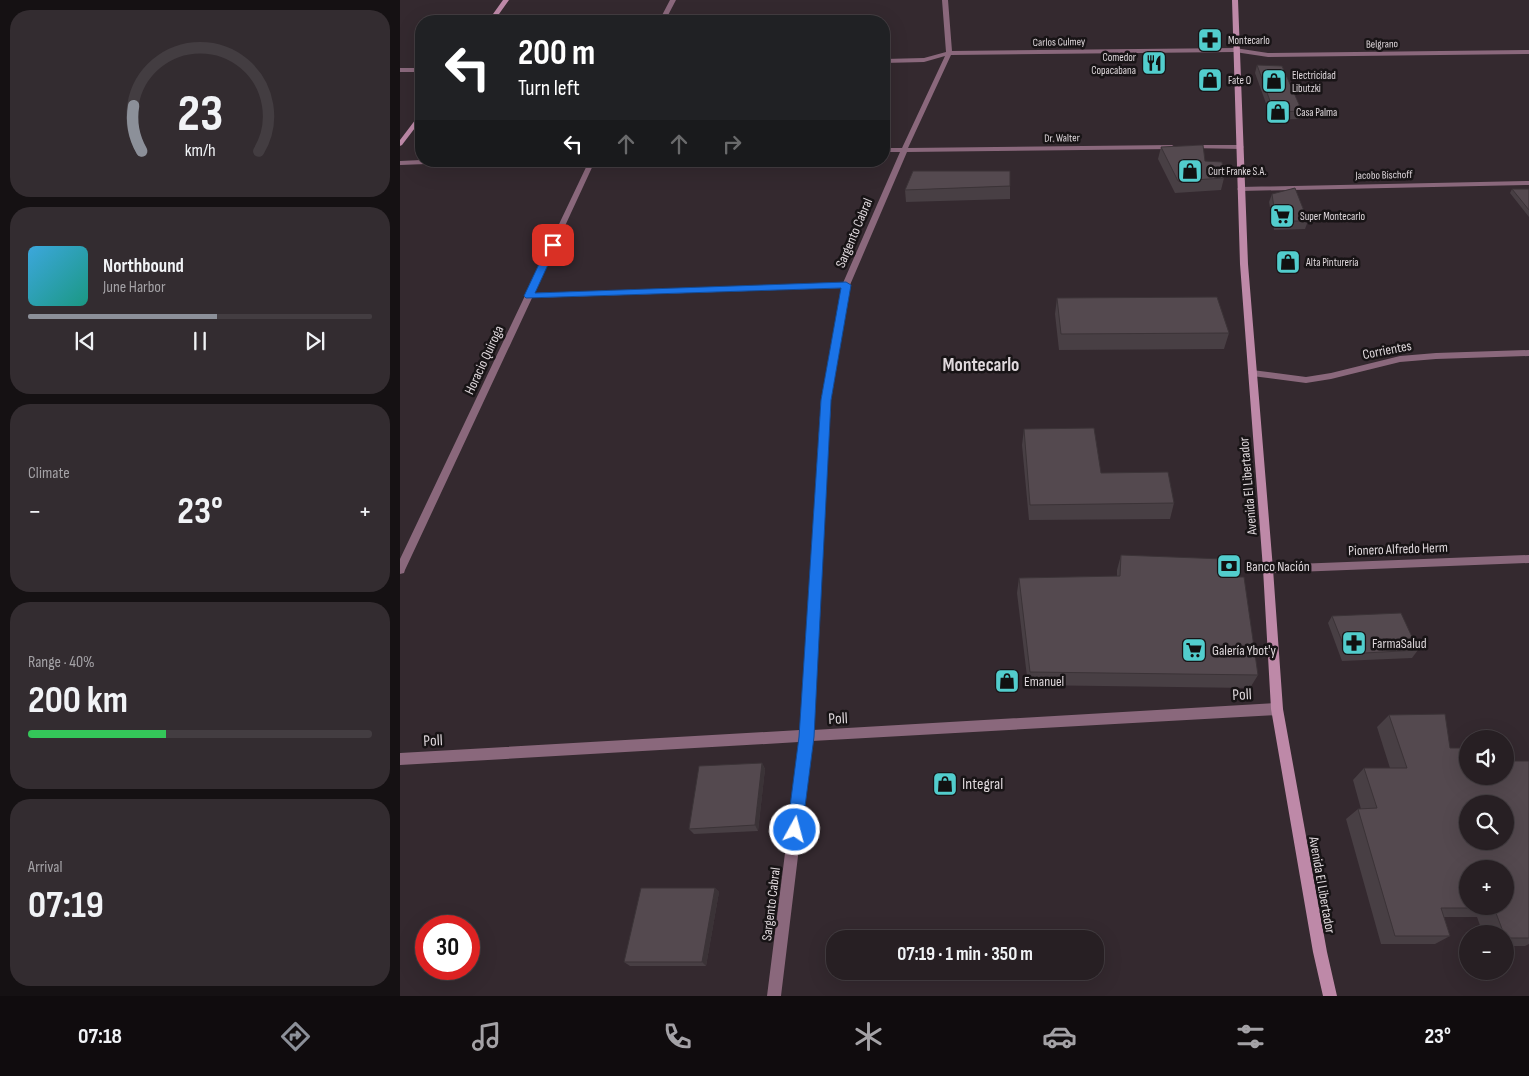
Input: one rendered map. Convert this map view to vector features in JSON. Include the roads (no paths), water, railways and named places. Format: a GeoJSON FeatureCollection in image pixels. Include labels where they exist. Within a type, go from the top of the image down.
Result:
{"type":"FeatureCollection","features":[{"type":"Feature","properties":{"kind":"main road"},"geometry":{"type":"LineString","coordinates":[[496,15],[506,0]]}},
{"type":"Feature","properties":{"kind":"main road","name":"Avenida El Libertador"},"geometry":{"type":"LineString","coordinates":[[1235,0],[1235,50],[1244,264],[1277,709],[1320,952],[1330,996]]}},
{"type":"Feature","properties":{"kind":"main road"},"geometry":{"type":"LineString","coordinates":[[400,144],[415,124]]}},
{"type":"Feature","properties":{"kind":"street"},"geometry":{"type":"LineString","coordinates":[[665,15],[673,0]]}},
{"type":"Feature","properties":{"kind":"street"},"geometry":{"type":"LineString","coordinates":[[944,0],[949,53]]}},
{"type":"Feature","properties":{"kind":"street","name":"Carlos Culmey"},"geometry":{"type":"LineString","coordinates":[[890,60],[924,60],[949,53],[1235,50]]}},
{"type":"Feature","properties":{"kind":"street","name":"Belgrano"},"geometry":{"type":"LineString","coordinates":[[1235,50],[1268,55],[1529,52]]}},
{"type":"Feature","properties":{"kind":"street","name":"Sargento Cabral"},"geometry":{"type":"LineString","coordinates":[[774,996],[806,737],[826,400],[846,285],[904,150],[949,53]]}},
{"type":"Feature","properties":{"kind":"street"},"geometry":{"type":"LineString","coordinates":[[400,70],[415,70]]}},
{"type":"Feature","properties":{"kind":"street","name":"Dr. Walter"},"geometry":{"type":"LineString","coordinates":[[890,150],[1240,147]]}},
{"type":"Feature","properties":{"kind":"street"},"geometry":{"type":"LineString","coordinates":[[400,163],[415,162]]}},
{"type":"Feature","properties":{"kind":"street","name":"Horacio Quiroga"},"geometry":{"type":"LineString","coordinates":[[400,570],[589,167]]}},
{"type":"Feature","properties":{"kind":"street","name":"Jacobo Bischoff"},"geometry":{"type":"LineString","coordinates":[[1240,189],[1529,183]]}},
{"type":"Feature","properties":{"kind":"street"},"geometry":{"type":"LineString","coordinates":[[529,296],[846,285]]}},
{"type":"Feature","properties":{"kind":"street","name":"Corrientes"},"geometry":{"type":"LineString","coordinates":[[1252,373],[1306,380],[1331,376],[1400,359],[1529,353]]}},
{"type":"Feature","properties":{"kind":"street","name":"Pionero Alfredo Herm"},"geometry":{"type":"LineString","coordinates":[[1268,569],[1529,559]]}},
{"type":"Feature","properties":{"kind":"street","name":"Poll"},"geometry":{"type":"LineString","coordinates":[[400,759],[1277,709]]}},
{"type":"Feature","properties":{"kind":"place","name":"Montecarlo"},"geometry":{"type":"Point","coordinates":[1210,40]}},
{"type":"Feature","properties":{"kind":"place","name":"Comedor Copacabana"},"geometry":{"type":"Point","coordinates":[1154,63]}},
{"type":"Feature","properties":{"kind":"place","name":"Fate O"},"geometry":{"type":"Point","coordinates":[1210,80]}},
{"type":"Feature","properties":{"kind":"place","name":"Electricidad Libutzki"},"geometry":{"type":"Point","coordinates":[1274,81]}},
{"type":"Feature","properties":{"kind":"place","name":"Casa Palma"},"geometry":{"type":"Point","coordinates":[1278,112]}},
{"type":"Feature","properties":{"kind":"place","name":"Curt Franke S.A."},"geometry":{"type":"Point","coordinates":[1190,171]}},
{"type":"Feature","properties":{"kind":"place","name":"Super Montecarlo"},"geometry":{"type":"Point","coordinates":[1282,216]}},
{"type":"Feature","properties":{"kind":"place","name":"Alta Pinturería"},"geometry":{"type":"Point","coordinates":[1288,262]}},
{"type":"Feature","properties":{"kind":"place","name":"Banco Nación"},"geometry":{"type":"Point","coordinates":[1229,566]}},
{"type":"Feature","properties":{"kind":"place","name":"FarmaSalud"},"geometry":{"type":"Point","coordinates":[1354,643]}},
{"type":"Feature","properties":{"kind":"place","name":"Galería Ybot'y"},"geometry":{"type":"Point","coordinates":[1194,650]}},
{"type":"Feature","properties":{"kind":"place","name":"Emanuel"},"geometry":{"type":"Point","coordinates":[1007,681]}},
{"type":"Feature","properties":{"kind":"place","name":"Integral"},"geometry":{"type":"Point","coordinates":[945,784]}},
{"type":"Feature","properties":{"kind":"district","name":"Montecarlo"},"geometry":{"type":"Point","coordinates":[981,365]}}]}
